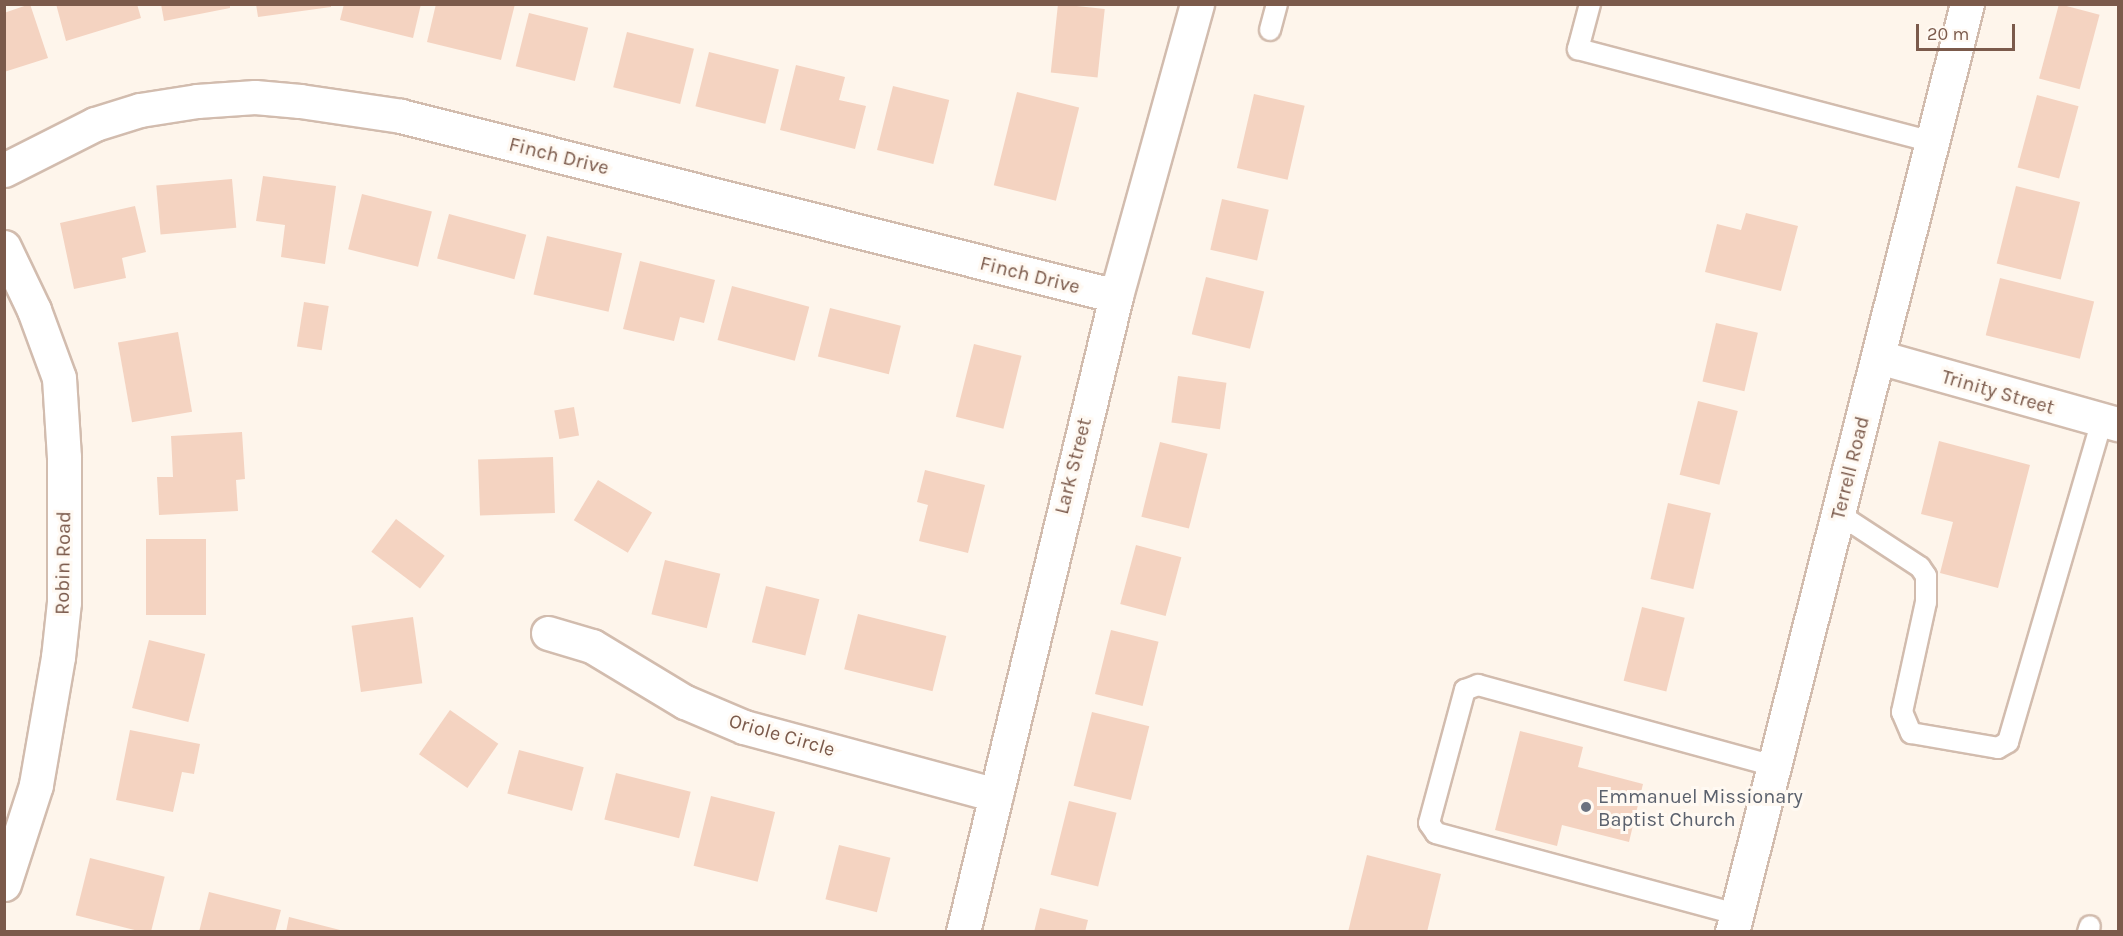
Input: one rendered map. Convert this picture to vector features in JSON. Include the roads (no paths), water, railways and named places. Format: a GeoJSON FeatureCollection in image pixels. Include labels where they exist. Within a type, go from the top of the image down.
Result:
{"type":"FeatureCollection","features":[{"type":"Feature","properties":{"kind":"street","name":"Lark Street"},"geometry":{"type":"LineString","coordinates":[[963,932],[1116,296],[1197,4]]}},
{"type":"Feature","properties":{"kind":"street","name":"Terrell Road"},"geometry":{"type":"LineString","coordinates":[[1734,923],[1967,4]]}},
{"type":"Feature","properties":{"kind":"street","name":"Finch Drive"},"geometry":{"type":"LineString","coordinates":[[4,170],[95,124],[140,110],[220,99],[300,101],[401,116],[1116,296]]}},
{"type":"Feature","properties":{"kind":"street","name":"Robin Road"},"geometry":{"type":"LineString","coordinates":[[4,247],[34,310],[59,378],[64,457],[64,602],[58,657],[36,785],[4,884]]}},
{"type":"Feature","properties":{"kind":"street","name":"Trinity Street"},"geometry":{"type":"LineString","coordinates":[[1879,357],[2110,422]]}},
{"type":"Feature","properties":{"kind":"street","name":"Oriole Circle"},"geometry":{"type":"LineString","coordinates":[[548,633],[592,646],[685,702],[744,727],[996,795]]}},
{"type":"Feature","properties":{"kind":"lane"},"geometry":{"type":"LineString","coordinates":[[1270,30],[1277,4]]}},
{"type":"Feature","properties":{"kind":"lane"},"geometry":{"type":"LineString","coordinates":[[1590,4],[1578,49],[1932,142]]}},
{"type":"Feature","properties":{"kind":"lane"},"geometry":{"type":"LineString","coordinates":[[1839,514],[1920,567],[1926,576],[1926,602],[1902,712],[1911,733],[1998,748],[2008,742],[2110,422]]}},
{"type":"Feature","properties":{"kind":"lane"},"geometry":{"type":"LineString","coordinates":[[1734,923],[1436,833],[1429,823],[1465,690],[1478,685],[1774,766]]}},
{"type":"Feature","properties":{"kind":"place","name":"Emmanuel Missionary Baptist Church"},"geometry":{"type":"Point","coordinates":[1586,807]}}]}
